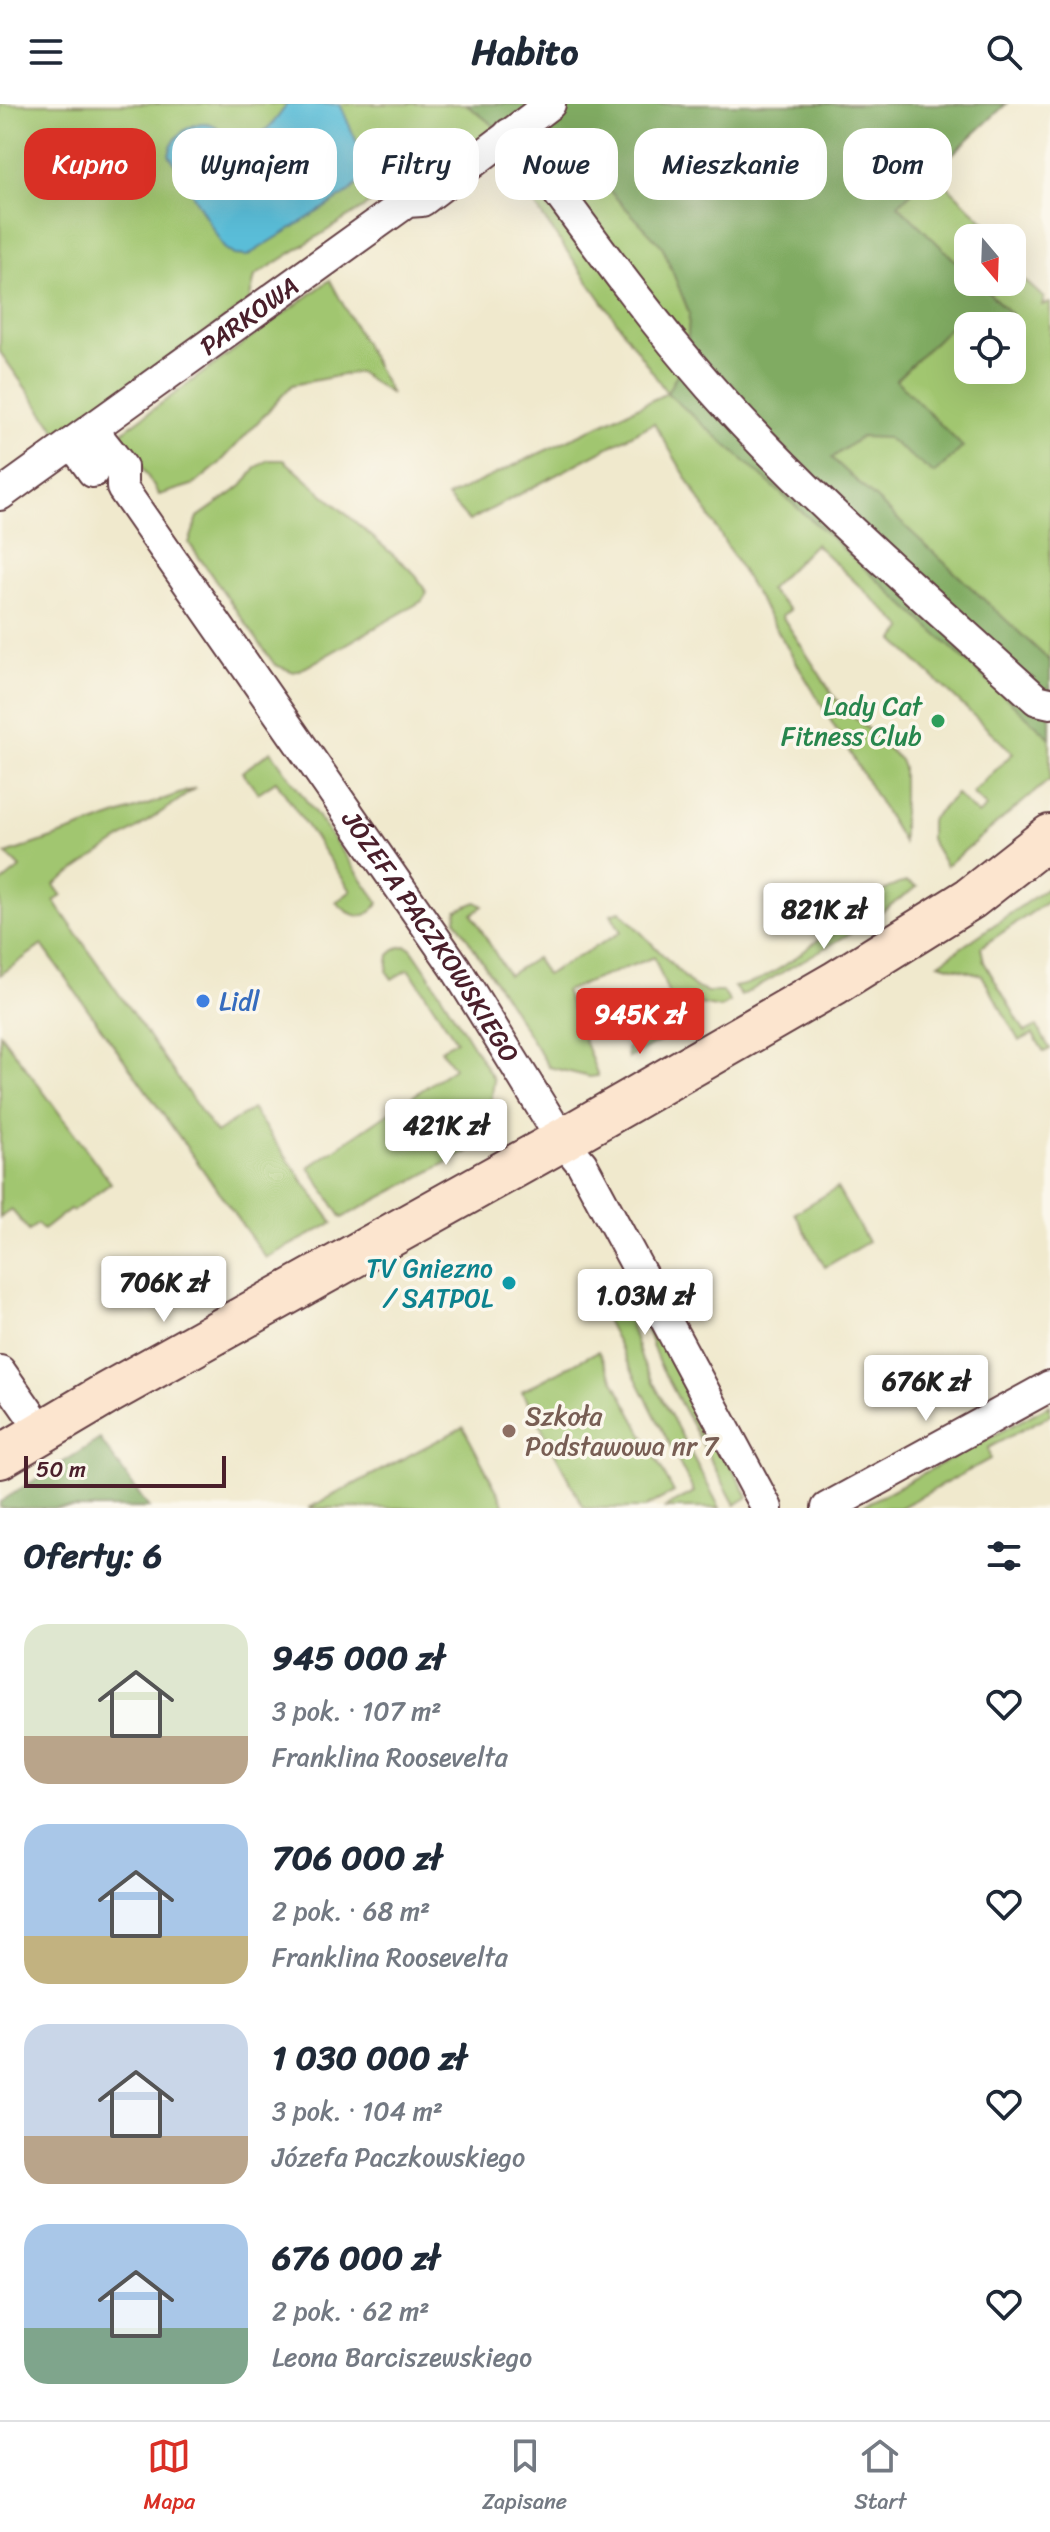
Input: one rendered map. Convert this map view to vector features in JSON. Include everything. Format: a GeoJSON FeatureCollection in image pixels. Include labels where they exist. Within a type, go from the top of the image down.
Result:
{"type":"FeatureCollection","features":[{"type":"Feature","properties":{"kind":"street","name":"PARKOWA"},"geometry":{"type":"LineString","coordinates":[[517,128],[550,104]]}},
{"type":"Feature","properties":{"kind":"street","name":"PARKOWA"},"geometry":{"type":"LineString","coordinates":[[0,495],[407,202],[422,201],[495,145]]}},
{"type":"Feature","properties":{"kind":"street"},"geometry":{"type":"LineString","coordinates":[[564,200],[656,323],[793,474],[1037,700],[1050,703]]}},
{"type":"Feature","properties":{"kind":"street"},"geometry":{"type":"LineString","coordinates":[[82,436],[93,472]]}},
{"type":"Feature","properties":{"kind":"street","name":"JÓZEFA PACZKOWSKIEGO"},"geometry":{"type":"LineString","coordinates":[[82,436],[122,467],[122,488],[455,967],[562,1140],[582,1164],[767,1508]]}},
{"type":"Feature","properties":{"kind":"street"},"geometry":{"type":"LineString","coordinates":[[0,1457],[562,1140],[928,926],[971,898],[1050,836]]}},
{"type":"Feature","properties":{"kind":"street"},"geometry":{"type":"LineString","coordinates":[[0,1371],[42,1431]]}},
{"type":"Feature","properties":{"kind":"street"},"geometry":{"type":"LineString","coordinates":[[827,1508],[1050,1386]]}},
{"type":"Feature","properties":{"kind":"green space"},"geometry":{"type":"Polygon","coordinates":[[[0,104],[1006,104],[952,154],[952,128],[843,128],[843,200],[952,200],[952,190],[987,224],[954,224],[954,296],[1026,296],[1026,282],[1044,298],[1042,305],[1050,303],[1050,782],[946,866],[930,839],[930,820],[956,794],[978,815],[987,807],[972,793],[1013,753],[894,640],[904,628],[815,544],[769,590],[790,610],[782,616],[835,698],[900,760],[903,768],[903,842],[654,423],[469,521],[447,497],[667,393],[531,200],[618,200],[618,128],[495,128],[495,152],[479,141],[479,128],[353,128],[353,200],[375,200],[255,276],[249,302],[59,435],[0,352],[0,104]]]}},
{"type":"Feature","properties":{"kind":"green space"},"geometry":{"type":"Polygon","coordinates":[[[466,104],[1006,104],[952,154],[952,128],[843,128],[843,200],[903,200],[898,205],[954,259],[954,296],[992,296],[1009,312],[954,312],[954,323],[896,380],[963,447],[934,474],[887,438],[861,437],[832,458],[1050,661],[1050,738],[667,393],[687,355],[689,313],[662,246],[618,200],[618,128],[497,128],[466,104]]]}},
{"type":"Feature","properties":{"kind":"green space"},"geometry":{"type":"Polygon","coordinates":[[[330,280],[391,394],[358,372],[292,385],[218,465],[195,484],[159,495],[121,433],[330,280]]]}},
{"type":"Feature","properties":{"kind":"green space"},"geometry":{"type":"Polygon","coordinates":[[[269,460],[284,460],[414,573],[427,593],[422,601],[294,672],[275,665],[189,543],[198,517],[242,486],[257,467],[269,460]]]}},
{"type":"Feature","properties":{"kind":"green space"},"geometry":{"type":"Polygon","coordinates":[[[271,751],[379,903],[368,913],[358,916],[336,902],[351,891],[276,781],[258,793],[242,772],[271,751]]]}},
{"type":"Feature","properties":{"kind":"green space"},"geometry":{"type":"Polygon","coordinates":[[[196,788],[54,885],[62,896],[54,901],[216,1133],[252,1109],[333,1223],[266,1258],[42,945],[0,975],[0,884],[20,868],[6,854],[196,788]]]}},
{"type":"Feature","properties":{"kind":"green space"},"geometry":{"type":"Polygon","coordinates":[[[907,882],[917,887],[849,934],[741,996],[734,987],[771,974],[857,908],[894,886],[907,882]]]}},
{"type":"Feature","properties":{"kind":"green space"},"geometry":{"type":"Polygon","coordinates":[[[1050,886],[1050,900],[981,947],[984,962],[1025,1032],[1037,1026],[1050,1049],[1044,1052],[1033,1034],[1019,1041],[982,975],[939,963],[1050,886]]]}},
{"type":"Feature","properties":{"kind":"green space"},"geometry":{"type":"Polygon","coordinates":[[[476,902],[483,906],[472,914],[508,975],[536,958],[546,975],[621,932],[611,914],[620,911],[694,987],[707,992],[723,992],[730,1002],[720,1008],[675,999],[669,995],[654,957],[565,991],[598,1076],[590,1077],[549,1067],[456,920],[457,910],[476,902]]]}},
{"type":"Feature","properties":{"kind":"green space"},"geometry":{"type":"Polygon","coordinates":[[[405,946],[411,948],[424,967],[494,1080],[486,1142],[342,1218],[309,1167],[454,1068],[441,1050],[456,1040],[409,969],[392,979],[387,972],[389,955],[405,946]]]}},
{"type":"Feature","properties":{"kind":"green space"},"geometry":{"type":"Polygon","coordinates":[[[677,1023],[688,1026],[628,1059],[627,1049],[634,1038],[677,1023]]]}},
{"type":"Feature","properties":{"kind":"green space"},"geometry":{"type":"Polygon","coordinates":[[[0,1033],[111,1183],[43,1230],[37,1224],[29,1231],[11,1209],[0,1218],[0,1033]]]}},
{"type":"Feature","properties":{"kind":"green space"},"geometry":{"type":"Polygon","coordinates":[[[837,1188],[868,1242],[825,1267],[795,1213],[837,1188]]]}},
{"type":"Feature","properties":{"kind":"green space"},"geometry":{"type":"Polygon","coordinates":[[[619,1287],[642,1361],[720,1508],[664,1508],[694,1492],[601,1310],[618,1300],[612,1289],[619,1287]]]}},
{"type":"Feature","properties":{"kind":"green space"},"geometry":{"type":"Polygon","coordinates":[[[641,1300],[748,1497],[735,1505],[658,1361],[638,1305],[641,1300]]]}},
{"type":"Feature","properties":{"kind":"green space"},"geometry":{"type":"Polygon","coordinates":[[[598,1351],[674,1492],[644,1508],[584,1508],[522,1391],[598,1351]]]}},
{"type":"Feature","properties":{"kind":"green space"},"geometry":{"type":"Polygon","coordinates":[[[1050,1405],[1050,1415],[988,1448],[990,1459],[900,1508],[859,1508],[1050,1405]]]}},
{"type":"Feature","properties":{"kind":"green space"},"geometry":{"type":"Polygon","coordinates":[[[463,1427],[506,1508],[309,1508],[463,1427]]]}},
{"type":"Feature","properties":{"kind":"green space"},"geometry":{"type":"Polygon","coordinates":[[[100,1439],[149,1508],[0,1508],[0,1502],[100,1439]]]}},
{"type":"Feature","properties":{"kind":"water"},"geometry":{"type":"Polygon","coordinates":[[[287,104],[340,104],[353,134],[353,188],[337,200],[337,128],[268,128],[287,104]]]}},
{"type":"Feature","properties":{"kind":"water"},"geometry":{"type":"Polygon","coordinates":[[[204,124],[218,128],[188,128],[204,124]]]}},
{"type":"Feature","properties":{"kind":"water"},"geometry":{"type":"Polygon","coordinates":[[[196,200],[337,200],[247,256],[234,255],[224,248],[196,200]]]}},
{"type":"Feature","properties":{"kind":"place","name":"Lady Cat Fitness Club"},"geometry":{"type":"Point","coordinates":[938,721]}},
{"type":"Feature","properties":{"kind":"place","name":"Lidl"},"geometry":{"type":"Point","coordinates":[203,1001]}},
{"type":"Feature","properties":{"kind":"place","name":"TV Gniezno / SATPOL"},"geometry":{"type":"Point","coordinates":[509,1283]}},
{"type":"Feature","properties":{"kind":"place","name":"Szkoła Podstawowa nr 7"},"geometry":{"type":"Point","coordinates":[509,1431]}}]}
